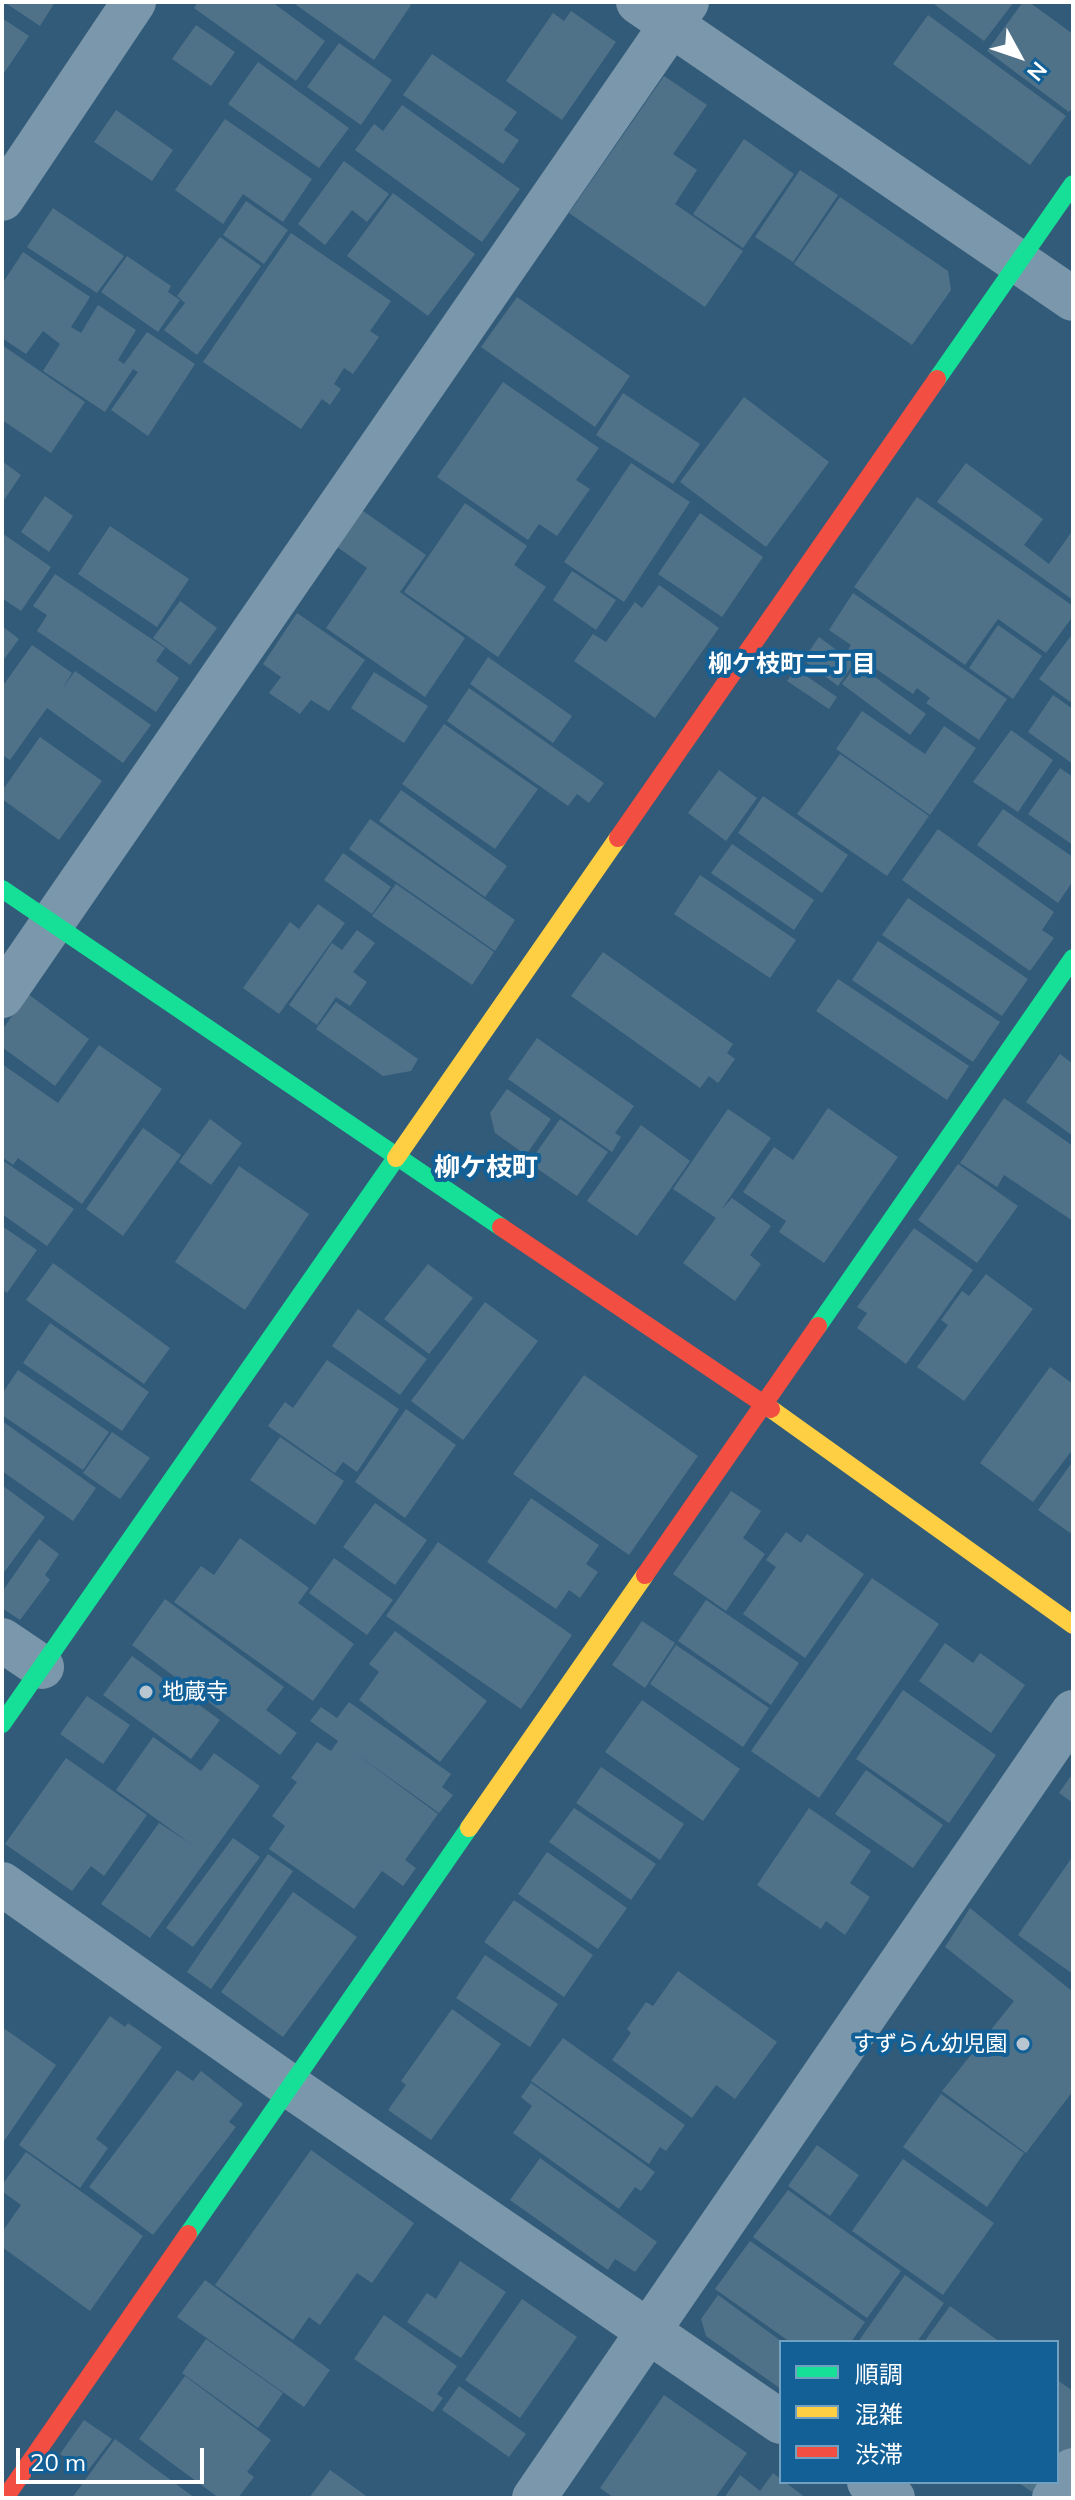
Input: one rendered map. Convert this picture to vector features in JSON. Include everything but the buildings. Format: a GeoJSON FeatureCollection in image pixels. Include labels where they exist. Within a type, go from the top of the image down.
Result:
{"type":"FeatureCollection","features":[{"type":"Feature","properties":{"kind":"street"},"geometry":{"type":"LineString","coordinates":[[2,199],[134,2]]}},
{"type":"Feature","properties":{"kind":"street"},"geometry":{"type":"LineString","coordinates":[[2,996],[666,10],[1073,299]]}},
{"type":"Feature","properties":{"kind":"street"},"geometry":{"type":"LineString","coordinates":[[2,1724],[1073,184]]}},
{"type":"Feature","properties":{"kind":"street"},"geometry":{"type":"LineString","coordinates":[[2,889],[398,1154],[763,1404],[1073,1625]]}},
{"type":"Feature","properties":{"kind":"street"},"geometry":{"type":"LineString","coordinates":[[5,2498],[1073,958]]}},
{"type":"Feature","properties":{"kind":"street"},"geometry":{"type":"LineString","coordinates":[[2,1640],[42,1667]]}},
{"type":"Feature","properties":{"kind":"street"},"geometry":{"type":"LineString","coordinates":[[534,2498],[1073,1712]]}},
{"type":"Feature","properties":{"kind":"street"},"geometry":{"type":"LineString","coordinates":[[2,1884],[291,2087],[779,2421]]}},
{"type":"Feature","properties":{"kind":"street"},"geometry":{"type":"LineString","coordinates":[[1054,2498],[1073,2470]]}},
{"type":"Feature","properties":{"kind":"street"},"geometry":{"type":"LineString","coordinates":[[872,2484],[893,2498]]}},
{"type":"Feature","properties":{"kind":"traffic: fast"},"geometry":{"type":"LineString","coordinates":[[937,379],[1073,184]]}},
{"type":"Feature","properties":{"kind":"traffic: fast"},"geometry":{"type":"LineString","coordinates":[[2,889],[501,1227]]}},
{"type":"Feature","properties":{"kind":"traffic: fast"},"geometry":{"type":"LineString","coordinates":[[818,1326],[1073,958]]}},
{"type":"Feature","properties":{"kind":"traffic: fast"},"geometry":{"type":"LineString","coordinates":[[2,1724],[396,1158]]}},
{"type":"Feature","properties":{"kind":"traffic: fast"},"geometry":{"type":"LineString","coordinates":[[188,2234],[469,1828]]}},
{"type":"Feature","properties":{"kind":"traffic: slow"},"geometry":{"type":"LineString","coordinates":[[396,1158],[618,838]]}},
{"type":"Feature","properties":{"kind":"traffic: slow"},"geometry":{"type":"LineString","coordinates":[[771,1409],[1073,1625]]}},
{"type":"Feature","properties":{"kind":"traffic: slow"},"geometry":{"type":"LineString","coordinates":[[469,1828],[645,1575]]}},
{"type":"Feature","properties":{"kind":"traffic: jam"},"geometry":{"type":"LineString","coordinates":[[618,838],[937,379]]}},
{"type":"Feature","properties":{"kind":"traffic: jam"},"geometry":{"type":"LineString","coordinates":[[501,1227],[771,1409]]}},
{"type":"Feature","properties":{"kind":"traffic: jam"},"geometry":{"type":"LineString","coordinates":[[645,1575],[818,1326]]}},
{"type":"Feature","properties":{"kind":"traffic: jam"},"geometry":{"type":"LineString","coordinates":[[5,2498],[188,2234]]}},
{"type":"Feature","properties":{"kind":"place","name":"地蔵寺"},"geometry":{"type":"Point","coordinates":[146,1692]}},
{"type":"Feature","properties":{"kind":"place","name":"すずらん幼児園"},"geometry":{"type":"Point","coordinates":[1023,2044]}},
{"type":"Feature","properties":{"kind":"district","name":"柳ケ枝町二丁目"},"geometry":{"type":"Point","coordinates":[792,665]}},
{"type":"Feature","properties":{"kind":"district","name":"柳ケ枝町"},"geometry":{"type":"Point","coordinates":[486,1168]}}]}
